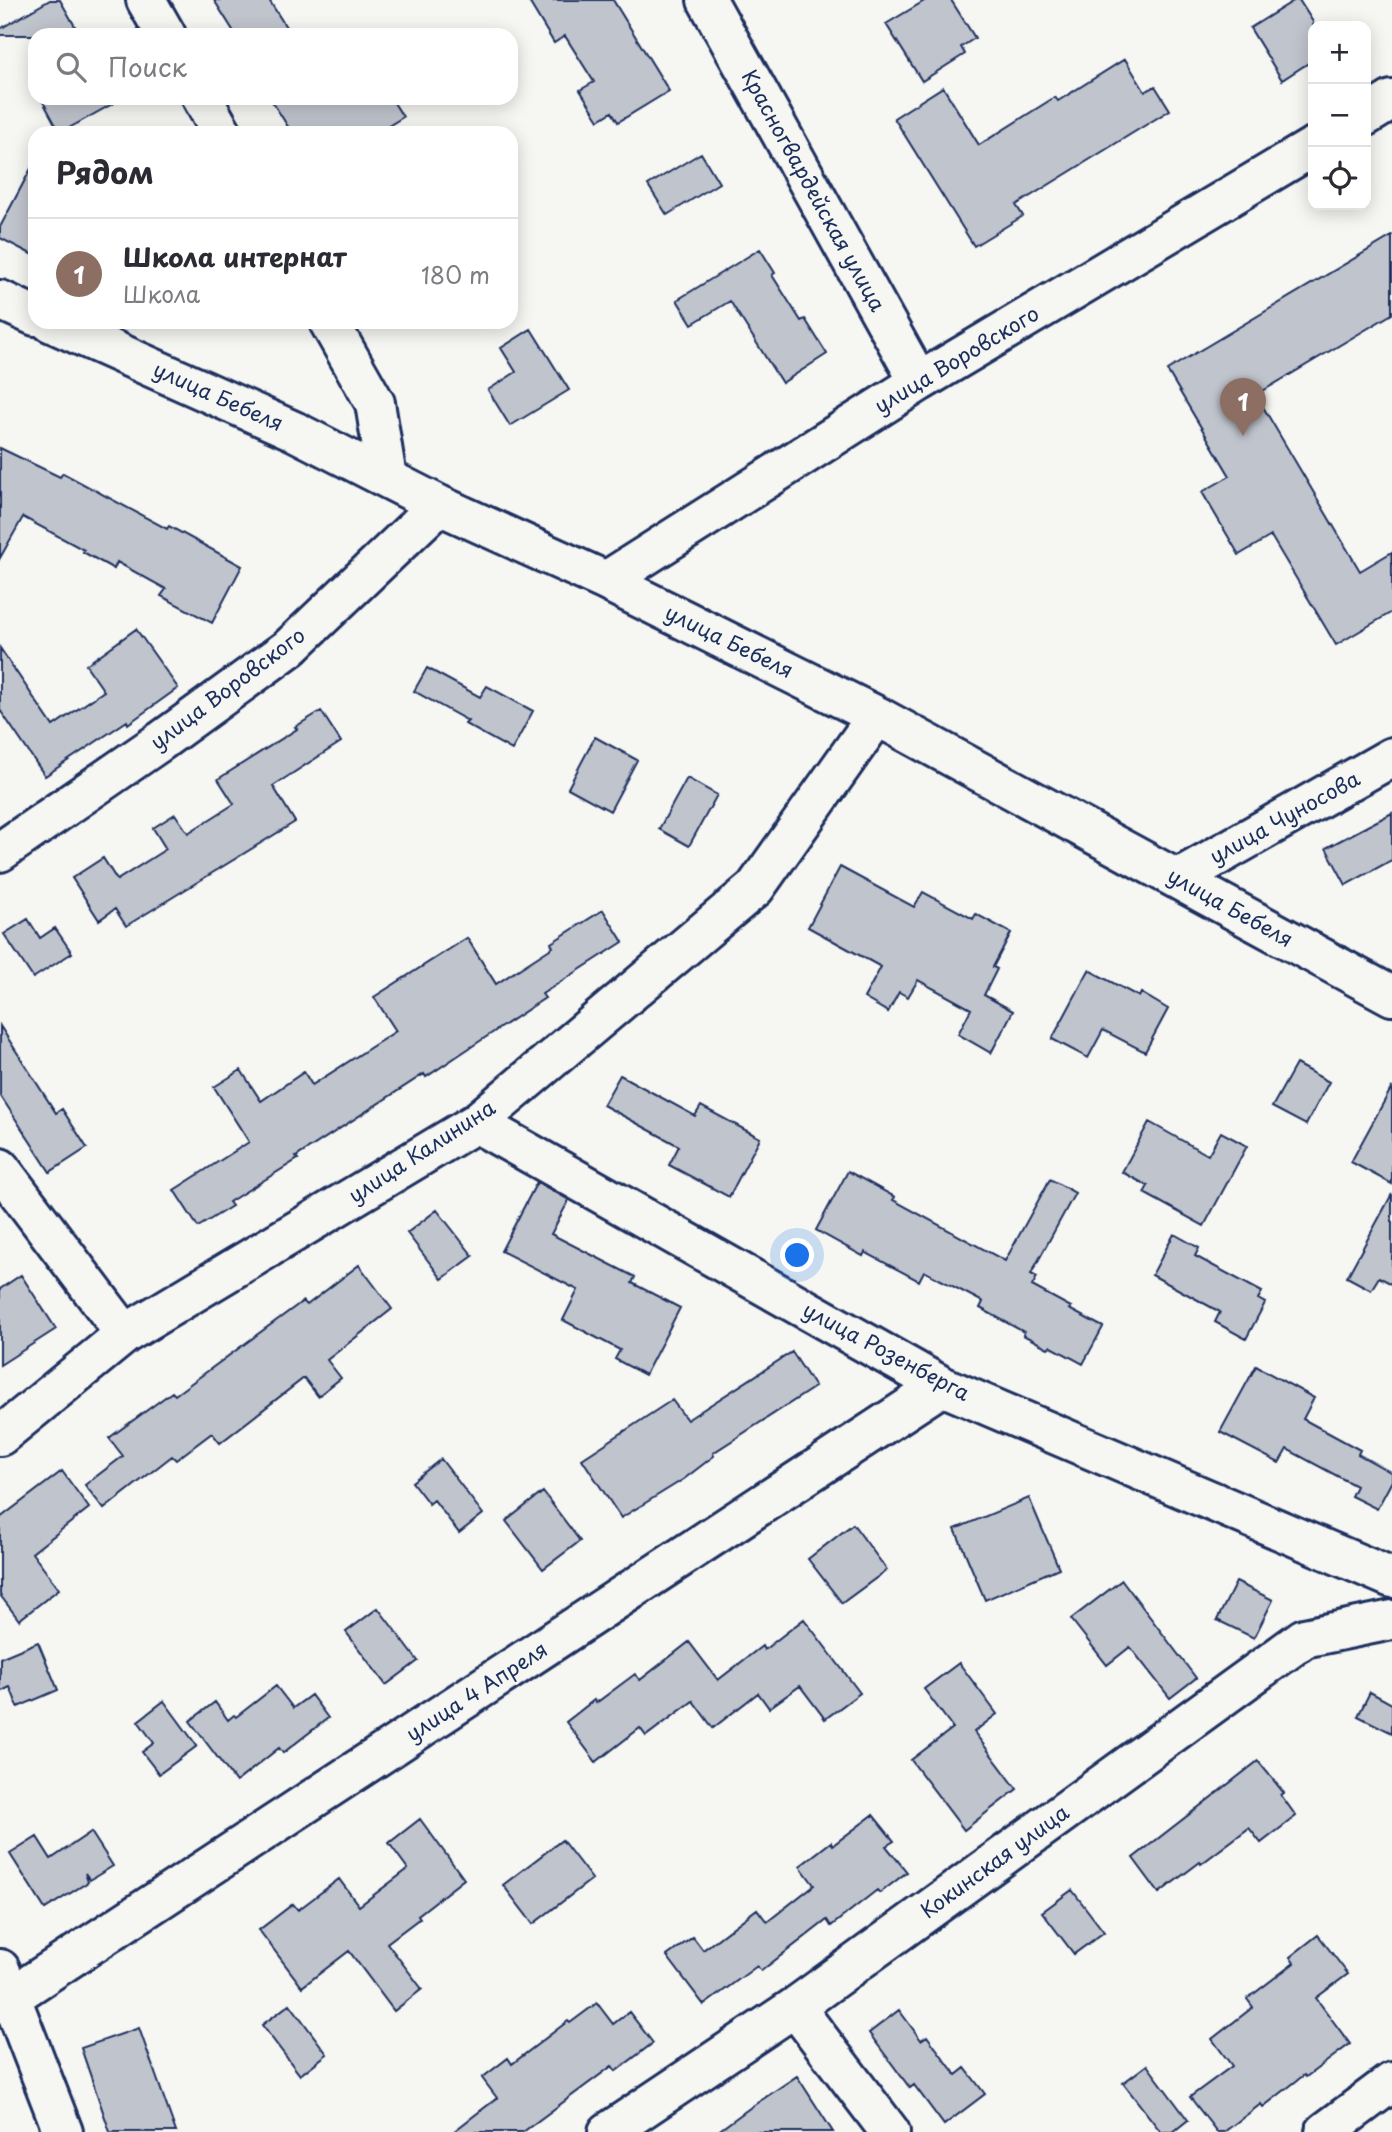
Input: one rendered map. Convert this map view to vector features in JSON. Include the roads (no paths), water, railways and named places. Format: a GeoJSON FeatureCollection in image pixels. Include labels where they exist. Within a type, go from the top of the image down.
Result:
{"type":"FeatureCollection","features":[{"type":"Feature","properties":{"kind":"street"},"geometry":{"type":"LineString","coordinates":[[146,0],[162,28]]}},
{"type":"Feature","properties":{"kind":"street","name":"Красногвардейская улица"},"geometry":{"type":"LineString","coordinates":[[707,0],[919,382]]}},
{"type":"Feature","properties":{"kind":"street"},"geometry":{"type":"LineString","coordinates":[[1371,113],[1392,100]]}},
{"type":"Feature","properties":{"kind":"street"},"geometry":{"type":"LineString","coordinates":[[206,105],[218,126]]}},
{"type":"Feature","properties":{"kind":"street","name":"улица Воровского"},"geometry":{"type":"LineString","coordinates":[[606,582],[919,382],[1308,150]]}},
{"type":"Feature","properties":{"kind":"street"},"geometry":{"type":"LineString","coordinates":[[0,300],[28,313]]}},
{"type":"Feature","properties":{"kind":"street","name":"улица Бебеля"},"geometry":{"type":"LineString","coordinates":[[66,329],[294,430],[439,505],[606,582],[877,716],[1392,996]]}},
{"type":"Feature","properties":{"kind":"street"},"geometry":{"type":"LineString","coordinates":[[333,329],[374,403],[387,478]]}},
{"type":"Feature","properties":{"kind":"street","name":"улица Воровского"},"geometry":{"type":"LineString","coordinates":[[0,852],[161,741],[289,648],[439,505]]}},
{"type":"Feature","properties":{"kind":"street","name":"улица Калинина"},"geometry":{"type":"LineString","coordinates":[[0,1436],[125,1334],[475,1123],[755,888],[877,716]]}},
{"type":"Feature","properties":{"kind":"street","name":"улица Чуносова"},"geometry":{"type":"LineString","coordinates":[[1177,879],[1392,757]]}},
{"type":"Feature","properties":{"kind":"street","name":"улица Розенберга"},"geometry":{"type":"LineString","coordinates":[[475,1123],[942,1386],[1392,1578]]}},
{"type":"Feature","properties":{"kind":"street"},"geometry":{"type":"LineString","coordinates":[[0,1168],[125,1334]]}},
{"type":"Feature","properties":{"kind":"street","name":"улица 4 Апреля"},"geometry":{"type":"LineString","coordinates":[[6,1983],[942,1386]]}},
{"type":"Feature","properties":{"kind":"street","name":"Кокинская улица"},"geometry":{"type":"LineString","coordinates":[[608,2132],[795,2007],[1304,1638],[1392,1620]]}},
{"type":"Feature","properties":{"kind":"street"},"geometry":{"type":"LineString","coordinates":[[6,1983],[63,2132]]}},
{"type":"Feature","properties":{"kind":"street"},"geometry":{"type":"LineString","coordinates":[[795,2007],[890,2132]]}},
{"type":"Feature","properties":{"kind":"street"},"geometry":{"type":"LineString","coordinates":[[1325,2132],[1392,2082]]}},
{"type":"Feature","properties":{"kind":"place","name":"Школа интернат"},"geometry":{"type":"Point","coordinates":[1243,436]}}]}
